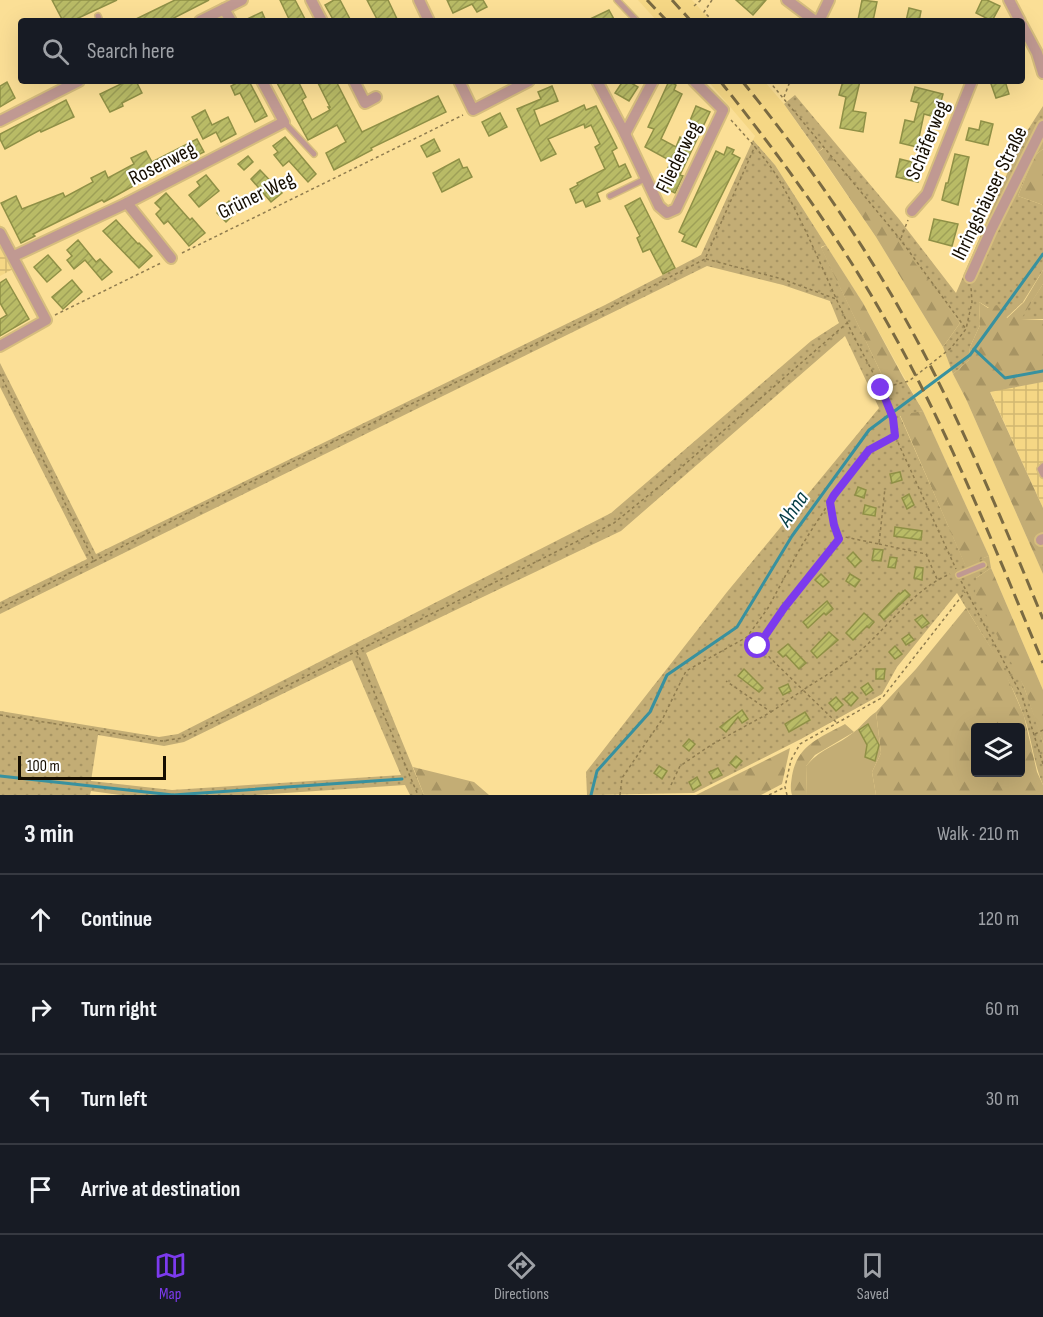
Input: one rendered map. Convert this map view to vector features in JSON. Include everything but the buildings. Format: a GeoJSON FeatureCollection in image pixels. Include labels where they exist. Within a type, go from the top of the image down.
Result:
{"type":"FeatureCollection","features":[{"type":"Feature","properties":{"kind":"street"},"geometry":{"type":"LineString","coordinates":[[206,18],[242,0]]}},
{"type":"Feature","properties":{"kind":"street"},"geometry":{"type":"LineString","coordinates":[[311,0],[320,18]]}},
{"type":"Feature","properties":{"kind":"street"},"geometry":{"type":"LineString","coordinates":[[419,0],[428,18]]}},
{"type":"Feature","properties":{"kind":"street"},"geometry":{"type":"LineString","coordinates":[[787,0],[813,18]]}},
{"type":"Feature","properties":{"kind":"street"},"geometry":{"type":"LineString","coordinates":[[819,18],[829,0]]}},
{"type":"Feature","properties":{"kind":"street"},"geometry":{"type":"LineString","coordinates":[[1009,0],[1016,18]]}},
{"type":"Feature","properties":{"kind":"street"},"geometry":{"type":"LineString","coordinates":[[224,9],[229,18]]}},
{"type":"Feature","properties":{"kind":"street"},"geometry":{"type":"LineString","coordinates":[[1025,33],[1037,53],[1043,73]]}},
{"type":"Feature","properties":{"kind":"street"},"geometry":{"type":"LineString","coordinates":[[0,121],[74,84]]}},
{"type":"Feature","properties":{"kind":"street"},"geometry":{"type":"LineString","coordinates":[[264,84],[284,122]]}},
{"type":"Feature","properties":{"kind":"street"},"geometry":{"type":"LineString","coordinates":[[356,84],[365,103],[376,97]]}},
{"type":"Feature","properties":{"kind":"street"},"geometry":{"type":"LineString","coordinates":[[460,84],[473,110],[523,84]]}},
{"type":"Feature","properties":{"kind":"street","name":"Fliederweg"},"geometry":{"type":"LineString","coordinates":[[599,84],[659,206],[667,213],[676,209],[723,110]]}},
{"type":"Feature","properties":{"kind":"street"},"geometry":{"type":"LineString","coordinates":[[625,134],[651,84]]}},
{"type":"Feature","properties":{"kind":"street"},"geometry":{"type":"LineString","coordinates":[[697,84],[723,110]]}},
{"type":"Feature","properties":{"kind":"street","name":"Schäferweg"},"geometry":{"type":"LineString","coordinates":[[912,211],[927,194],[971,84]]}},
{"type":"Feature","properties":{"kind":"street","name":"Rosenweg"},"geometry":{"type":"LineString","coordinates":[[14,256],[127,203],[284,122]]}},
{"type":"Feature","properties":{"kind":"street","name":"Ihringshäuser Straße"},"geometry":{"type":"LineString","coordinates":[[970,277],[1043,126]]}},
{"type":"Feature","properties":{"kind":"street"},"geometry":{"type":"LineString","coordinates":[[127,203],[171,258]]}},
{"type":"Feature","properties":{"kind":"street"},"geometry":{"type":"LineString","coordinates":[[0,233],[46,320],[0,346]]}},
{"type":"Feature","properties":{"kind":"lane"},"geometry":{"type":"LineString","coordinates":[[617,0],[634,18]]}},
{"type":"Feature","properties":{"kind":"lane"},"geometry":{"type":"LineString","coordinates":[[284,122],[314,154]]}},
{"type":"Feature","properties":{"kind":"lane","name":"Fliederweg"},"geometry":{"type":"LineString","coordinates":[[610,196],[645,179]]}},
{"type":"Feature","properties":{"kind":"lane"},"geometry":{"type":"LineString","coordinates":[[1043,466],[1040,469],[1043,475]]}},
{"type":"Feature","properties":{"kind":"lane"},"geometry":{"type":"LineString","coordinates":[[958,575],[983,565]]}},
{"type":"Feature","properties":{"kind":"path"},"geometry":{"type":"LineString","coordinates":[[694,6],[701,0]]}},
{"type":"Feature","properties":{"kind":"path"},"geometry":{"type":"LineString","coordinates":[[709,18],[704,12],[712,0]]}},
{"type":"Feature","properties":{"kind":"path"},"geometry":{"type":"LineString","coordinates":[[772,84],[900,239],[966,329]]}},
{"type":"Feature","properties":{"kind":"path"},"geometry":{"type":"LineString","coordinates":[[784,98],[789,84]]}},
{"type":"Feature","properties":{"kind":"path","name":"Grüner Weg"},"geometry":{"type":"LineString","coordinates":[[46,320],[473,110]]}},
{"type":"Feature","properties":{"kind":"path"},"geometry":{"type":"LineString","coordinates":[[723,110],[755,146],[781,183],[814,247],[847,323],[881,388],[893,418],[895,436],[965,592],[1022,696],[1043,764]]}},
{"type":"Feature","properties":{"kind":"path"},"geometry":{"type":"LineString","coordinates":[[0,608],[198,508],[609,309],[705,259],[755,146]]}},
{"type":"Feature","properties":{"kind":"path"},"geometry":{"type":"LineString","coordinates":[[900,239],[912,211]]}},
{"type":"Feature","properties":{"kind":"path"},"geometry":{"type":"LineString","coordinates":[[705,259],[782,279],[837,300]]}},
{"type":"Feature","properties":{"kind":"path"},"geometry":{"type":"LineString","coordinates":[[881,388],[909,381],[951,348],[966,329],[972,302],[970,277]]}},
{"type":"Feature","properties":{"kind":"path"},"geometry":{"type":"LineString","coordinates":[[0,715],[162,741],[182,738],[614,524],[847,323]]}},
{"type":"Feature","properties":{"kind":"path"},"geometry":{"type":"LineString","coordinates":[[0,374],[94,561]]}},
{"type":"Feature","properties":{"kind":"path"},"geometry":{"type":"LineString","coordinates":[[620,795],[622,778],[663,718],[686,671],[747,637],[768,608],[802,545],[830,502],[869,450],[895,436]]}},
{"type":"Feature","properties":{"kind":"path"},"geometry":{"type":"LineString","coordinates":[[879,544],[885,488]]}},
{"type":"Feature","properties":{"kind":"path"},"geometry":{"type":"LineString","coordinates":[[830,502],[839,539]]}},
{"type":"Feature","properties":{"kind":"path"},"geometry":{"type":"LineString","coordinates":[[837,723],[758,646],[784,608],[839,539],[845,537],[926,554],[938,579]]}},
{"type":"Feature","properties":{"kind":"path"},"geometry":{"type":"LineString","coordinates":[[671,785],[680,766],[711,745],[771,712],[859,653],[916,596],[947,575]]}},
{"type":"Feature","properties":{"kind":"path"},"geometry":{"type":"LineString","coordinates":[[787,795],[786,787],[791,760],[800,744],[883,697],[965,592]]}},
{"type":"Feature","properties":{"kind":"path"},"geometry":{"type":"LineString","coordinates":[[357,651],[418,795]]}},
{"type":"Feature","properties":{"kind":"path"},"geometry":{"type":"LineString","coordinates":[[726,681],[771,712]]}},
{"type":"Feature","properties":{"kind":"path"},"geometry":{"type":"LineString","coordinates":[[1034,734],[1043,730]]}},
{"type":"Feature","properties":{"kind":"path"},"geometry":{"type":"LineString","coordinates":[[769,795],[786,787]]}},
{"type":"Feature","properties":{"kind":"shaded area"},"geometry":{"type":"Polygon","coordinates":[[[638,0],[692,0],[708,18],[654,18],[638,0]]]}},
{"type":"Feature","properties":{"kind":"shaded area"},"geometry":{"type":"Polygon","coordinates":[[[711,84],[767,84],[784,104],[876,237],[943,347],[1043,574],[1043,690],[991,568],[989,556],[923,411],[863,303],[775,165],[753,140],[755,136],[711,84]]]}},
{"type":"Feature","properties":{"kind":"shaded area"},"geometry":{"type":"Polygon","coordinates":[[[0,224],[23,264],[0,276],[0,224]]]}},
{"type":"Feature","properties":{"kind":"shaded area"},"geometry":{"type":"Polygon","coordinates":[[[1043,382],[1043,508],[990,391],[1043,382]]]}},
{"type":"Feature","properties":{"kind":"green space"},"geometry":{"type":"Polygon","coordinates":[[[795,95],[899,219],[956,293],[1022,139],[1043,106],[1043,149],[1034,156],[1018,196],[1043,205],[1043,270],[1023,302],[1006,318],[979,302],[980,325],[970,347],[969,360],[953,374],[943,347],[960,323],[823,148],[818,152],[784,104],[795,95]]]}},
{"type":"Feature","properties":{"kind":"green space"},"geometry":{"type":"Polygon","coordinates":[[[753,140],[775,165],[826,245],[821,247],[883,377],[903,377],[923,411],[900,416],[965,564],[989,556],[991,568],[976,578],[1024,687],[1037,723],[1043,743],[1043,785],[1017,698],[993,652],[957,593],[897,667],[882,694],[801,739],[694,793],[587,795],[586,772],[727,592],[879,408],[845,336],[621,531],[366,653],[424,795],[410,795],[405,785],[256,795],[120,795],[91,791],[90,795],[0,795],[0,711],[159,737],[178,734],[611,513],[811,341],[839,323],[830,301],[783,285],[707,266],[0,614],[0,602],[87,559],[0,387],[0,363],[96,554],[605,305],[701,255],[753,140]],[[352,660],[184,742],[164,746],[98,735],[91,781],[172,790],[401,775],[352,660]]]}},
{"type":"Feature","properties":{"kind":"green space"},"geometry":{"type":"Polygon","coordinates":[[[824,148],[883,220],[960,323],[943,347],[876,237],[818,152],[824,148]]]}},
{"type":"Feature","properties":{"kind":"green space"},"geometry":{"type":"Polygon","coordinates":[[[1043,149],[1043,205],[1018,196],[1034,156],[1043,149]]]}},
{"type":"Feature","properties":{"kind":"green space"},"geometry":{"type":"Polygon","coordinates":[[[826,245],[863,303],[903,377],[883,377],[821,248],[826,245]]]}},
{"type":"Feature","properties":{"kind":"green space"},"geometry":{"type":"Polygon","coordinates":[[[1043,270],[1043,284],[1021,319],[1043,320],[1043,382],[990,392],[1043,508],[1043,574],[953,374],[969,360],[970,347],[980,325],[979,302],[988,308],[997,305],[1007,318],[1024,302],[1043,270]]]}},
{"type":"Feature","properties":{"kind":"green space"},"geometry":{"type":"Polygon","coordinates":[[[1043,284],[1043,319],[1020,319],[1043,284]]]}},
{"type":"Feature","properties":{"kind":"green space"},"geometry":{"type":"Polygon","coordinates":[[[923,411],[989,556],[965,565],[900,415],[923,411]]]}},
{"type":"Feature","properties":{"kind":"green space"},"geometry":{"type":"Polygon","coordinates":[[[991,568],[1043,690],[1043,743],[1024,687],[975,593],[976,578],[991,568]]]}},
{"type":"Feature","properties":{"kind":"green space"},"geometry":{"type":"Polygon","coordinates":[[[966,608],[1003,667],[1024,716],[1037,772],[1043,785],[1043,795],[876,795],[872,772],[881,753],[876,712],[916,669],[966,608]]]}},
{"type":"Feature","properties":{"kind":"green space"},"geometry":{"type":"Polygon","coordinates":[[[876,712],[881,753],[872,772],[876,795],[807,795],[806,766],[817,755],[854,732],[876,712]]]}},
{"type":"Feature","properties":{"kind":"green space"},"geometry":{"type":"Polygon","coordinates":[[[845,724],[854,732],[815,755],[806,766],[807,795],[792,795],[792,776],[795,765],[804,750],[819,738],[845,724]]]}},
{"type":"Feature","properties":{"kind":"green space"},"geometry":{"type":"Polygon","coordinates":[[[790,748],[782,784],[761,795],[696,795],[790,748]]]}},
{"type":"Feature","properties":{"kind":"green space"},"geometry":{"type":"Polygon","coordinates":[[[413,767],[474,782],[489,795],[424,795],[413,767]]]}},
{"type":"Feature","properties":{"kind":"waterway","name":"Ahna"},"geometry":{"type":"LineString","coordinates":[[591,795],[597,771],[650,712],[667,675],[737,627],[792,536],[869,430],[970,355],[1043,254]]}},
{"type":"Feature","properties":{"kind":"waterway"},"geometry":{"type":"LineString","coordinates":[[974,349],[1005,378],[1043,371]]}},
{"type":"Feature","properties":{"kind":"waterway"},"geometry":{"type":"LineString","coordinates":[[0,776],[173,795]]}},
{"type":"Feature","properties":{"kind":"waterway"},"geometry":{"type":"LineString","coordinates":[[173,795],[402,779]]}},
{"type":"Feature","properties":{"kind":"railway"},"geometry":{"type":"LineString","coordinates":[[647,0],[664,18]]}},
{"type":"Feature","properties":{"kind":"railway"},"geometry":{"type":"LineString","coordinates":[[672,0],[688,18]]}},
{"type":"Feature","properties":{"kind":"railway"},"geometry":{"type":"LineString","coordinates":[[722,84],[825,222],[905,354],[968,485],[1043,663]]}},
{"type":"Feature","properties":{"kind":"railway"},"geometry":{"type":"LineString","coordinates":[[744,84],[797,152],[849,226],[896,302],[966,440],[1043,619]]}},
{"type":"Feature","properties":{"kind":"route"},"geometry":{"type":"LineString","coordinates":[[758,646],[784,608],[839,539],[830,502],[834,495],[869,450],[895,436],[893,418],[881,388]]}}]}
